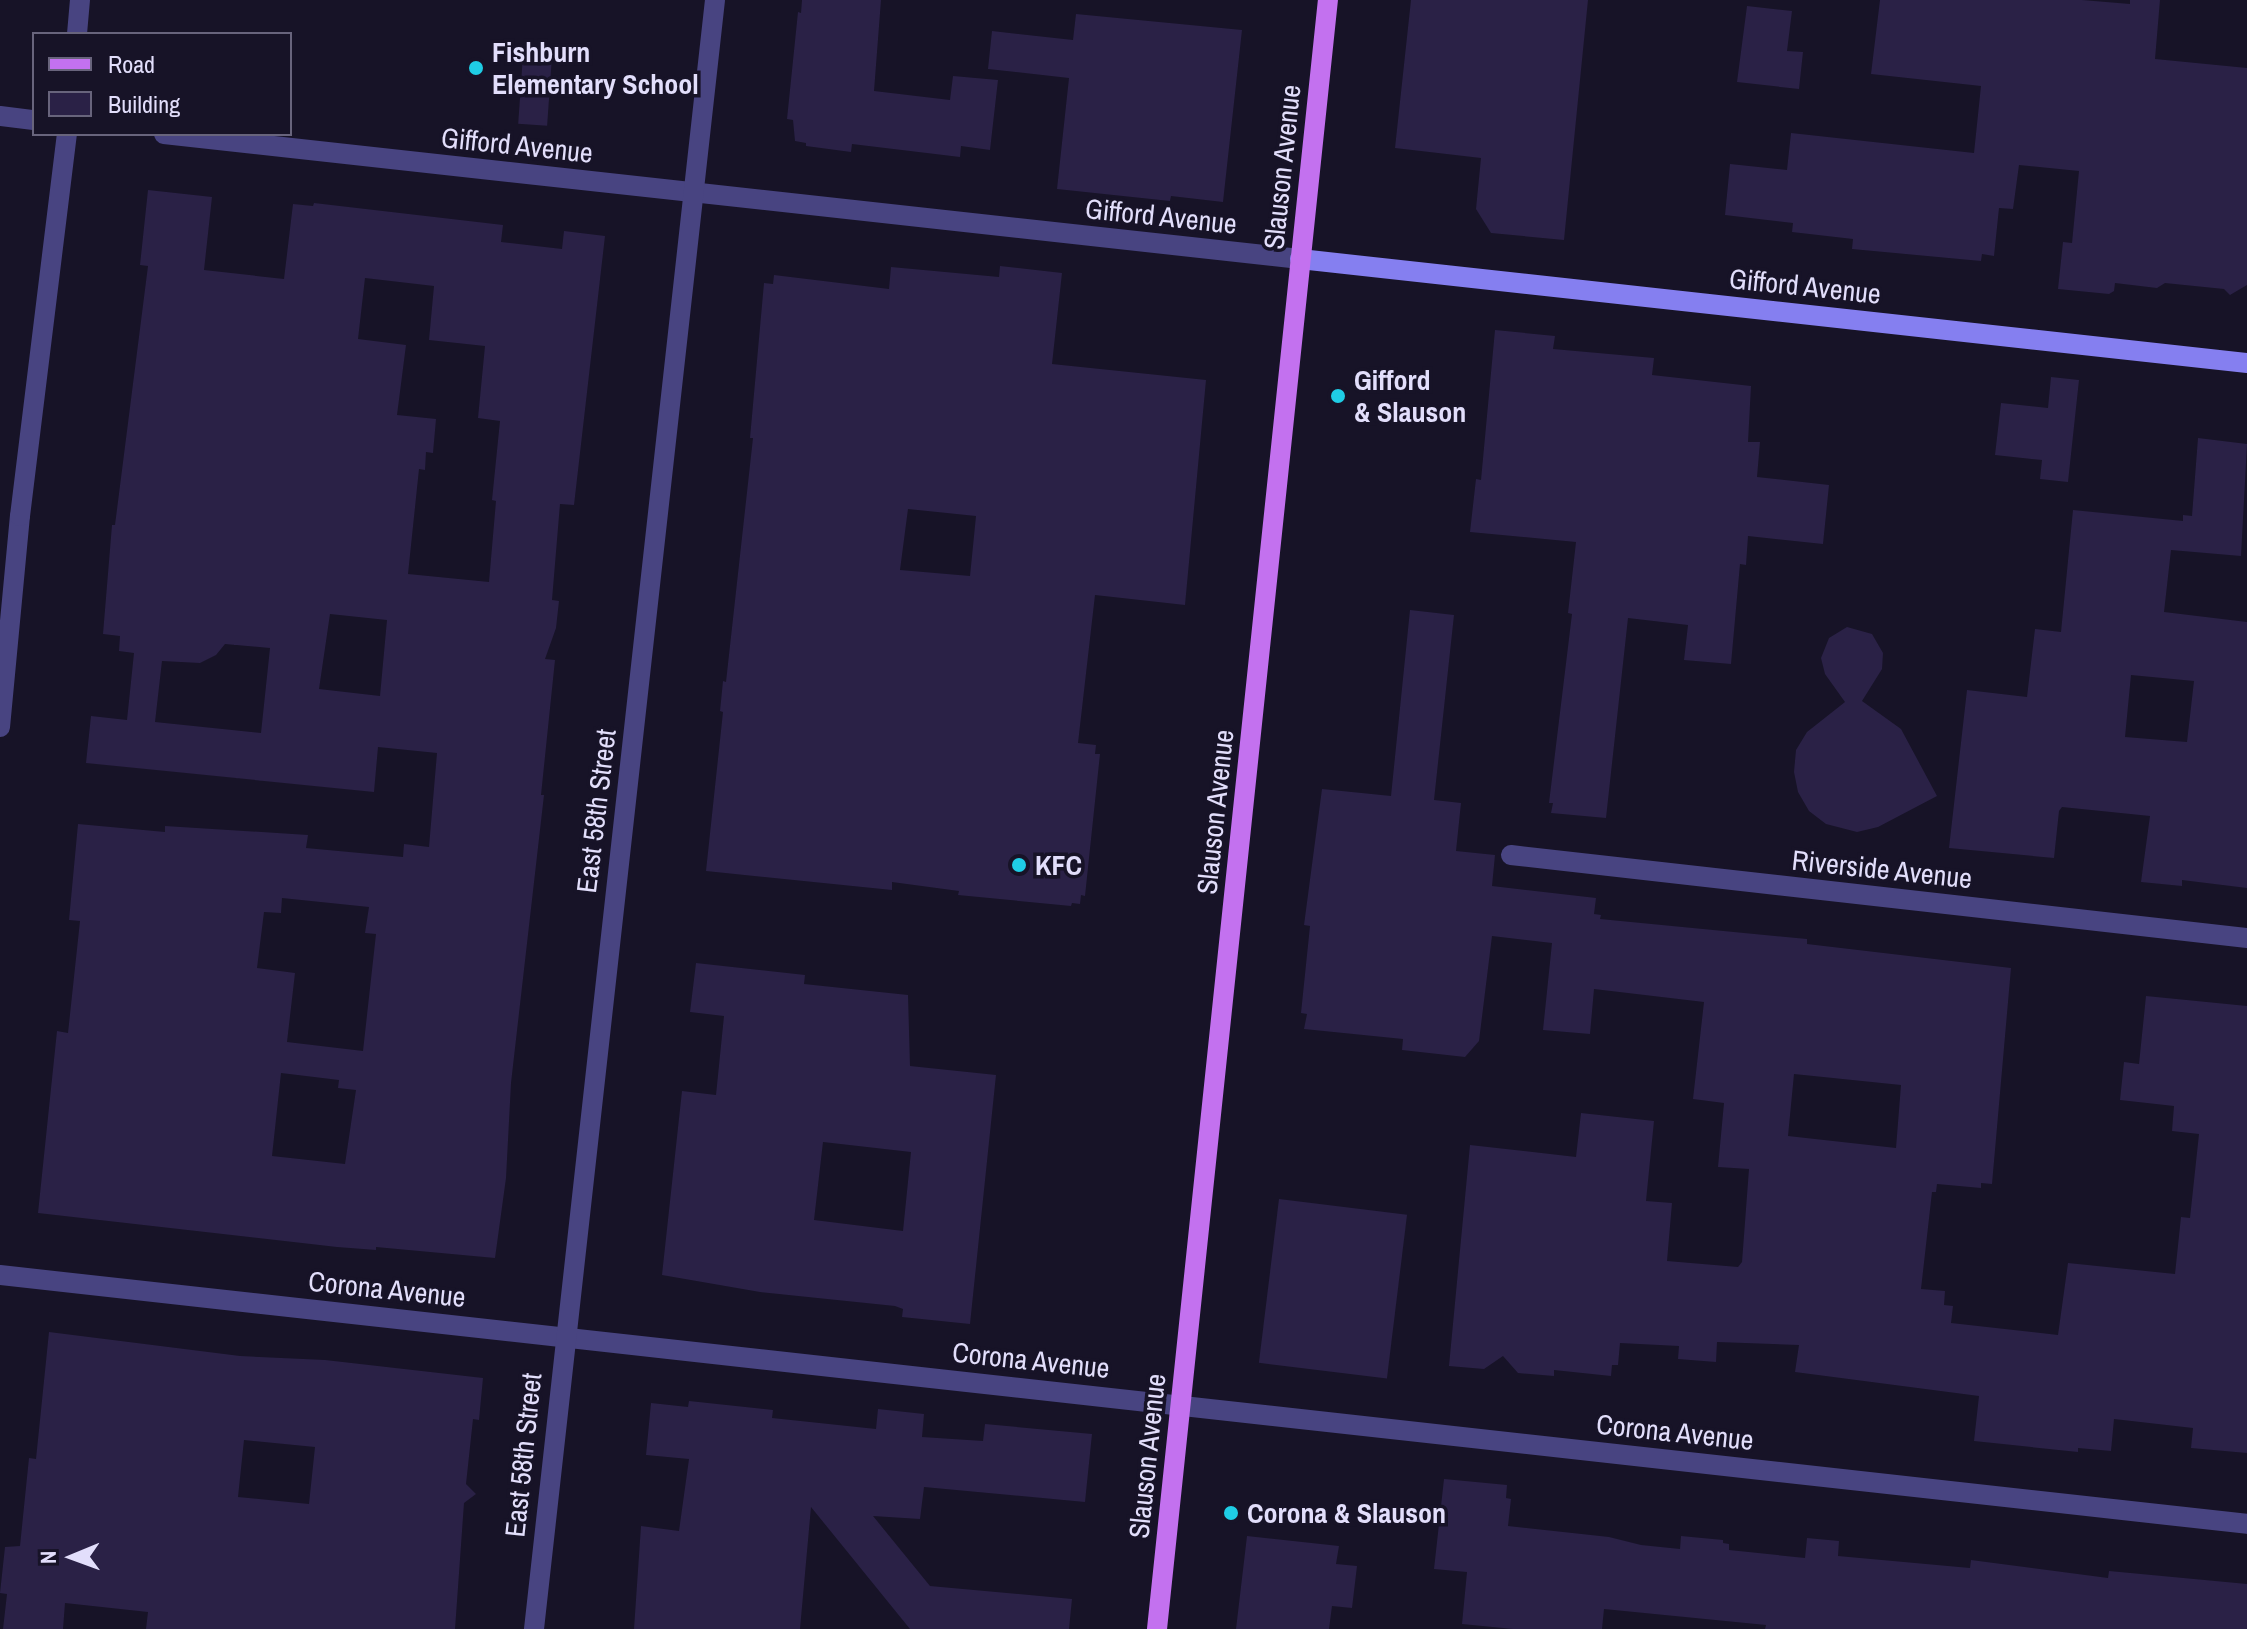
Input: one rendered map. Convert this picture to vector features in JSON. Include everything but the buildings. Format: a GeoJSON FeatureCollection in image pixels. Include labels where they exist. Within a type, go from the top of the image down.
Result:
{"type":"FeatureCollection","features":[{"type":"Feature","properties":{"kind":"main road","name":"Slauson Avenue"},"geometry":{"type":"LineString","coordinates":[[1157,1629],[1328,0]]}},
{"type":"Feature","properties":{"kind":"street"},"geometry":{"type":"LineString","coordinates":[[77,32],[80,0]]}},
{"type":"Feature","properties":{"kind":"street","name":"East 58th Street"},"geometry":{"type":"LineString","coordinates":[[534,1629],[564,1337],[715,0]]}},
{"type":"Feature","properties":{"kind":"street"},"geometry":{"type":"LineString","coordinates":[[0,116],[32,120]]}},
{"type":"Feature","properties":{"kind":"street"},"geometry":{"type":"LineString","coordinates":[[0,727],[20,516],[67,136]]}},
{"type":"Feature","properties":{"kind":"street","name":"Gifford Avenue"},"geometry":{"type":"LineString","coordinates":[[182,136],[2247,363]]}},
{"type":"Feature","properties":{"kind":"street","name":"Riverside Avenue"},"geometry":{"type":"LineString","coordinates":[[1511,855],[2247,938]]}},
{"type":"Feature","properties":{"kind":"street","name":"Corona Avenue"},"geometry":{"type":"LineString","coordinates":[[0,1275],[2247,1524]]}},
{"type":"Feature","properties":{"kind":"place","name":"Fishburn Elementary School"},"geometry":{"type":"Point","coordinates":[476,68]}},
{"type":"Feature","properties":{"kind":"place","name":"Gifford & Slauson"},"geometry":{"type":"Point","coordinates":[1338,396]}},
{"type":"Feature","properties":{"kind":"place","name":"KFC"},"geometry":{"type":"Point","coordinates":[1019,865]}},
{"type":"Feature","properties":{"kind":"place","name":"Corona & Slauson"},"geometry":{"type":"Point","coordinates":[1231,1513]}}]}
